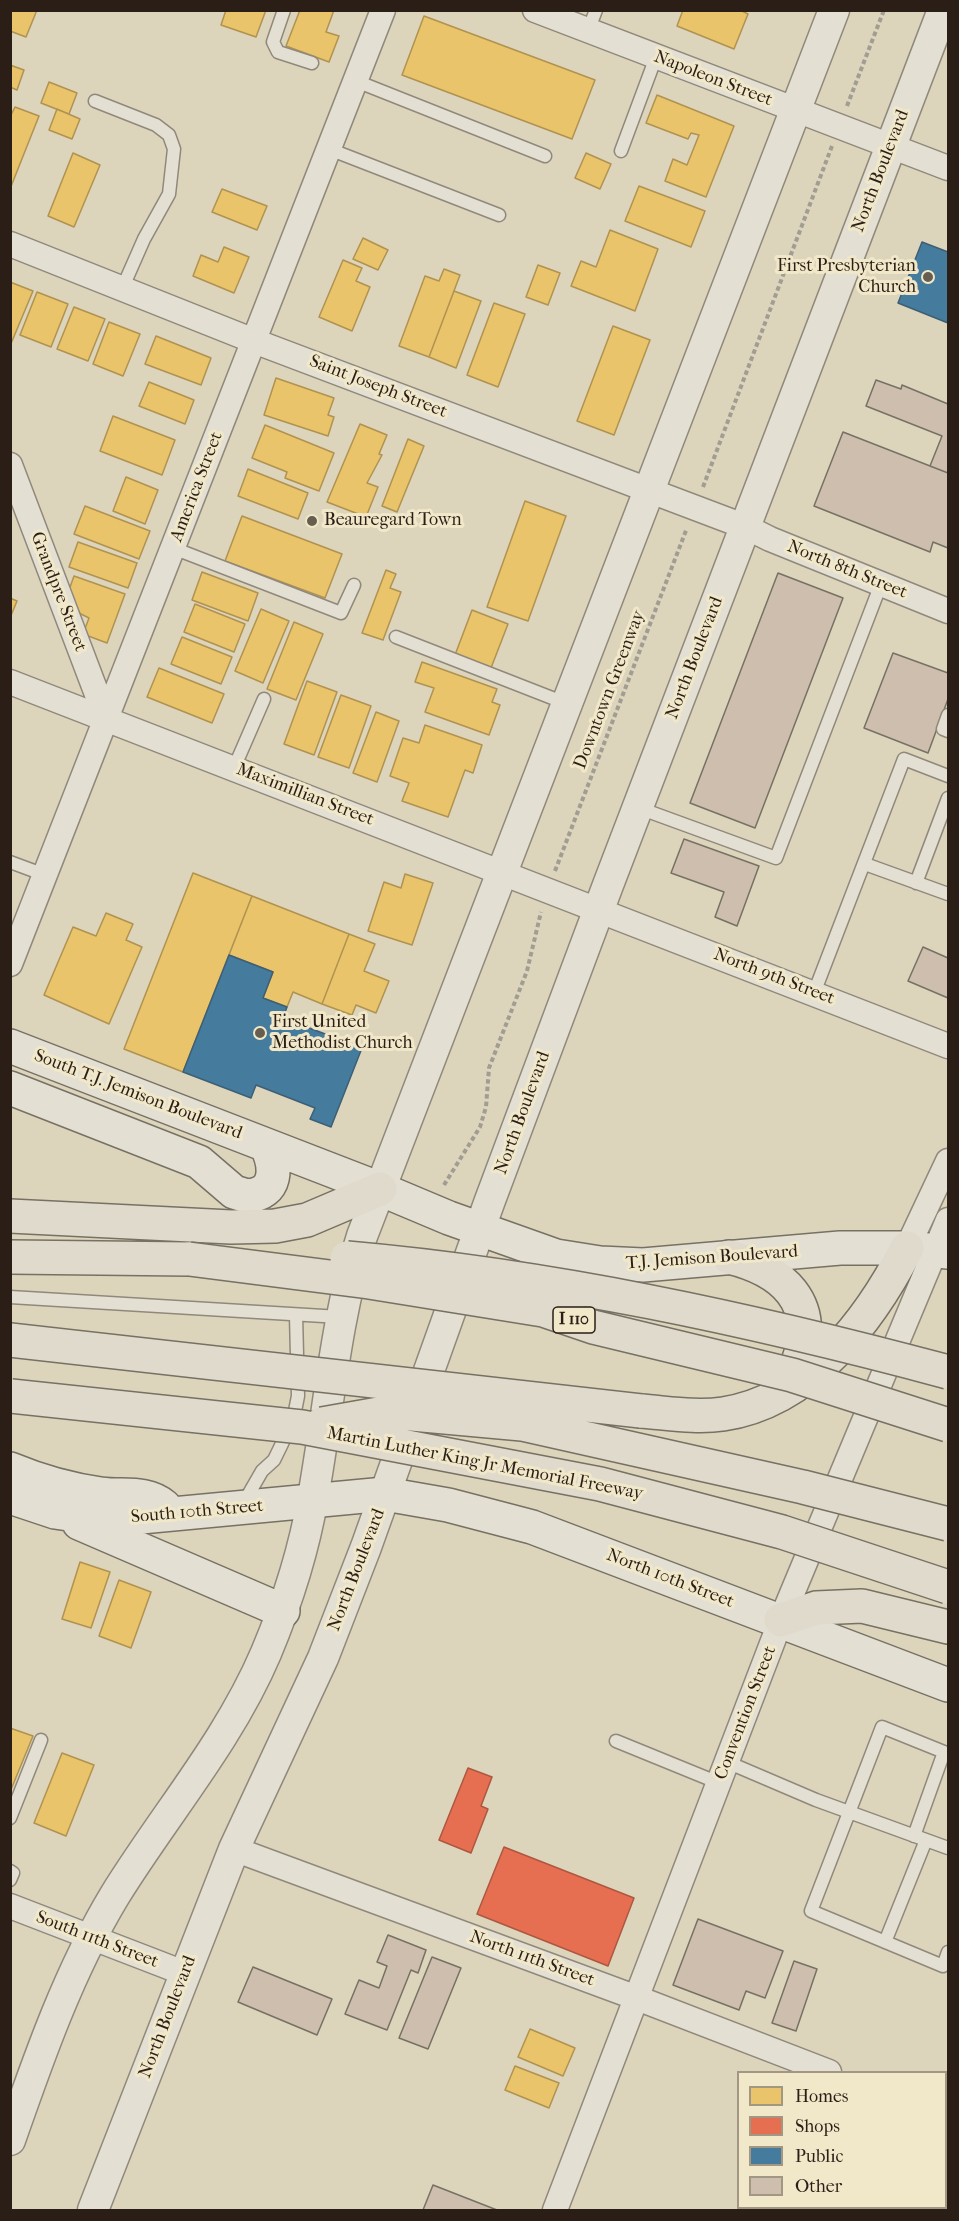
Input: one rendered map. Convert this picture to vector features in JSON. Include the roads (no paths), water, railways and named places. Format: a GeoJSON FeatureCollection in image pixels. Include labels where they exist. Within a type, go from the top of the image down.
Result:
{"type":"FeatureCollection","features":[{"type":"Feature","properties":{"kind":"highway"},"geometry":{"type":"LineString","coordinates":[[10,1216],[231,1227],[275,1226],[307,1220],[380,1189]]}},
{"type":"Feature","properties":{"kind":"highway"},"geometry":{"type":"LineString","coordinates":[[10,1340],[641,1411],[693,1415],[724,1413],[762,1402],[814,1371],[851,1335],[894,1274],[935,1242]]}},
{"type":"Feature","properties":{"kind":"highway"},"geometry":{"type":"LineString","coordinates":[[189,1259],[324,1256],[421,1264],[577,1286],[777,1329],[948,1372]]}},
{"type":"Feature","properties":{"kind":"highway","name":"I 110"},"geometry":{"type":"LineString","coordinates":[[10,1257],[189,1259],[369,1281],[543,1310],[593,1327],[735,1359],[843,1390],[948,1425]]}},
{"type":"Feature","properties":{"kind":"highway"},"geometry":{"type":"LineString","coordinates":[[729,1257],[772,1272],[798,1303],[803,1317],[803,1346],[795,1369],[778,1394]]}},
{"type":"Feature","properties":{"kind":"highway"},"geometry":{"type":"LineString","coordinates":[[10,1267],[48,1259]]}},
{"type":"Feature","properties":{"kind":"highway"},"geometry":{"type":"LineString","coordinates":[[843,1390],[948,1410]]}},
{"type":"Feature","properties":{"kind":"highway","name":"Martin Luther King Jr Memorial Freeway"},"geometry":{"type":"LineString","coordinates":[[11,1396],[302,1428],[600,1484],[782,1533],[948,1587]]}},
{"type":"Feature","properties":{"kind":"highway"},"geometry":{"type":"LineString","coordinates":[[302,1428],[390,1412],[522,1424],[803,1487],[948,1524]]}},
{"type":"Feature","properties":{"kind":"highway"},"geometry":{"type":"LineString","coordinates":[[781,1620],[816,1608],[835,1605],[862,1606],[937,1623]]}},
{"type":"Feature","properties":{"kind":"main road","name":"South T.J. Jemison Boulevard"},"geometry":{"type":"LineString","coordinates":[[10,1046],[380,1189],[436,1197]]}},
{"type":"Feature","properties":{"kind":"main road","name":"South T.J. Jemison Boulevard"},"geometry":{"type":"LineString","coordinates":[[10,1088],[199,1162],[234,1192],[247,1196],[267,1188],[274,1177],[273,1161],[266,1145]]}},
{"type":"Feature","properties":{"kind":"main road","name":"T.J. Jemison Boulevard"},"geometry":{"type":"LineString","coordinates":[[436,1197],[480,1230],[556,1256],[600,1263],[643,1265],[935,1242]]}},
{"type":"Feature","properties":{"kind":"main road"},"geometry":{"type":"LineString","coordinates":[[10,1469],[73,1489],[101,1494],[153,1497],[174,1515]]}},
{"type":"Feature","properties":{"kind":"main road","name":"South 10th Street"},"geometry":{"type":"LineString","coordinates":[[10,1497],[56,1512],[109,1520],[385,1494]]}},
{"type":"Feature","properties":{"kind":"main road","name":"North 10th Street"},"geometry":{"type":"LineString","coordinates":[[385,1494],[448,1505],[532,1527],[948,1685]]}},
{"type":"Feature","properties":{"kind":"main road"},"geometry":{"type":"LineString","coordinates":[[56,1512],[283,1611]]}},
{"type":"Feature","properties":{"kind":"street","name":"America Street"},"geometry":{"type":"LineString","coordinates":[[10,964],[383,10]]}},
{"type":"Feature","properties":{"kind":"street","name":"Napoleon Street"},"geometry":{"type":"LineString","coordinates":[[535,10],[592,21],[656,57],[890,148],[948,168]]}},
{"type":"Feature","properties":{"kind":"street"},"geometry":{"type":"LineString","coordinates":[[10,2140],[51,2031],[92,1938],[116,1894],[224,1734],[265,1655],[283,1611],[313,1500],[340,1317],[353,1264],[565,703],[650,490],[834,10]]}},
{"type":"Feature","properties":{"kind":"street","name":"North Boulevard"},"geometry":{"type":"LineString","coordinates":[[93,2211],[234,1849],[323,1658],[600,908],[943,10]]}},
{"type":"Feature","properties":{"kind":"street","name":"Saint Joseph Street"},"geometry":{"type":"LineString","coordinates":[[10,244],[254,341],[746,527]]}},
{"type":"Feature","properties":{"kind":"street","name":"Grandpre Street"},"geometry":{"type":"LineString","coordinates":[[10,465],[106,718]]}},
{"type":"Feature","properties":{"kind":"street","name":"North 8th Street"},"geometry":{"type":"LineString","coordinates":[[746,527],[948,611]]}},
{"type":"Feature","properties":{"kind":"street","name":"Maximillian Street"},"geometry":{"type":"LineString","coordinates":[[10,682],[600,908]]}},
{"type":"Feature","properties":{"kind":"street","name":"North 9th Street"},"geometry":{"type":"LineString","coordinates":[[600,908],[948,1046]]}},
{"type":"Feature","properties":{"kind":"street","name":"Convention Street"},"geometry":{"type":"LineString","coordinates":[[555,2211],[781,1620],[935,1242],[948,1161]]}},
{"type":"Feature","properties":{"kind":"street","name":"North 11th Street"},"geometry":{"type":"LineString","coordinates":[[234,1849],[637,1998],[824,2071]]}},
{"type":"Feature","properties":{"kind":"street","name":"South 11th Street"},"geometry":{"type":"LineString","coordinates":[[10,1906],[184,1973]]}},
{"type":"Feature","properties":{"kind":"lane"},"geometry":{"type":"LineString","coordinates":[[284,10],[273,42],[278,52],[312,63]]}},
{"type":"Feature","properties":{"kind":"lane"},"geometry":{"type":"LineString","coordinates":[[621,151],[656,57]]}},
{"type":"Feature","properties":{"kind":"lane"},"geometry":{"type":"LineString","coordinates":[[356,81],[545,156]]}},
{"type":"Feature","properties":{"kind":"lane"},"geometry":{"type":"LineString","coordinates":[[95,101],[156,125],[169,135],[174,149],[174,171],[169,194],[144,239],[122,289]]}},
{"type":"Feature","properties":{"kind":"lane"},"geometry":{"type":"LineString","coordinates":[[329,149],[499,215]]}},
{"type":"Feature","properties":{"kind":"lane"},"geometry":{"type":"LineString","coordinates":[[173,548],[341,613],[354,585]]}},
{"type":"Feature","properties":{"kind":"lane"},"geometry":{"type":"LineString","coordinates":[[638,807],[776,858],[881,584]]}},
{"type":"Feature","properties":{"kind":"lane"},"geometry":{"type":"LineString","coordinates":[[396,637],[565,703]]}},
{"type":"Feature","properties":{"kind":"lane"},"geometry":{"type":"LineString","coordinates":[[234,768],[264,699]]}},
{"type":"Feature","properties":{"kind":"lane"},"geometry":{"type":"LineString","coordinates":[[946,730],[948,715]]}},
{"type":"Feature","properties":{"kind":"lane"},"geometry":{"type":"LineString","coordinates":[[814,993],[904,759],[948,776]]}},
{"type":"Feature","properties":{"kind":"lane"},"geometry":{"type":"LineString","coordinates":[[916,883],[948,798]]}},
{"type":"Feature","properties":{"kind":"lane"},"geometry":{"type":"LineString","coordinates":[[10,862],[45,875]]}},
{"type":"Feature","properties":{"kind":"lane"},"geometry":{"type":"LineString","coordinates":[[865,864],[948,894]]}},
{"type":"Feature","properties":{"kind":"lane"},"geometry":{"type":"LineString","coordinates":[[10,1297],[340,1317]]}},
{"type":"Feature","properties":{"kind":"lane"},"geometry":{"type":"LineString","coordinates":[[242,1508],[262,1471],[280,1451],[293,1421],[298,1396],[296,1315]]}},
{"type":"Feature","properties":{"kind":"lane"},"geometry":{"type":"LineString","coordinates":[[885,1942],[920,1838],[944,1752],[882,1727],[811,1911],[885,1942],[943,1966],[948,1952]]}},
{"type":"Feature","properties":{"kind":"lane"},"geometry":{"type":"LineString","coordinates":[[10,1818],[41,1740]]}},
{"type":"Feature","properties":{"kind":"lane"},"geometry":{"type":"LineString","coordinates":[[616,1741],[848,1812],[948,1848]]}},
{"type":"Feature","properties":{"kind":"lane"},"geometry":{"type":"LineString","coordinates":[[10,1871],[14,1873],[10,1880]]}},
{"type":"Feature","properties":{"kind":"place","name":"First Presbyterian Church"},"geometry":{"type":"Point","coordinates":[928,277]}},
{"type":"Feature","properties":{"kind":"place","name":"Beauregard Town"},"geometry":{"type":"Point","coordinates":[312,521]}},
{"type":"Feature","properties":{"kind":"place","name":"First United Methodist Church"},"geometry":{"type":"Point","coordinates":[260,1033]}}]}
